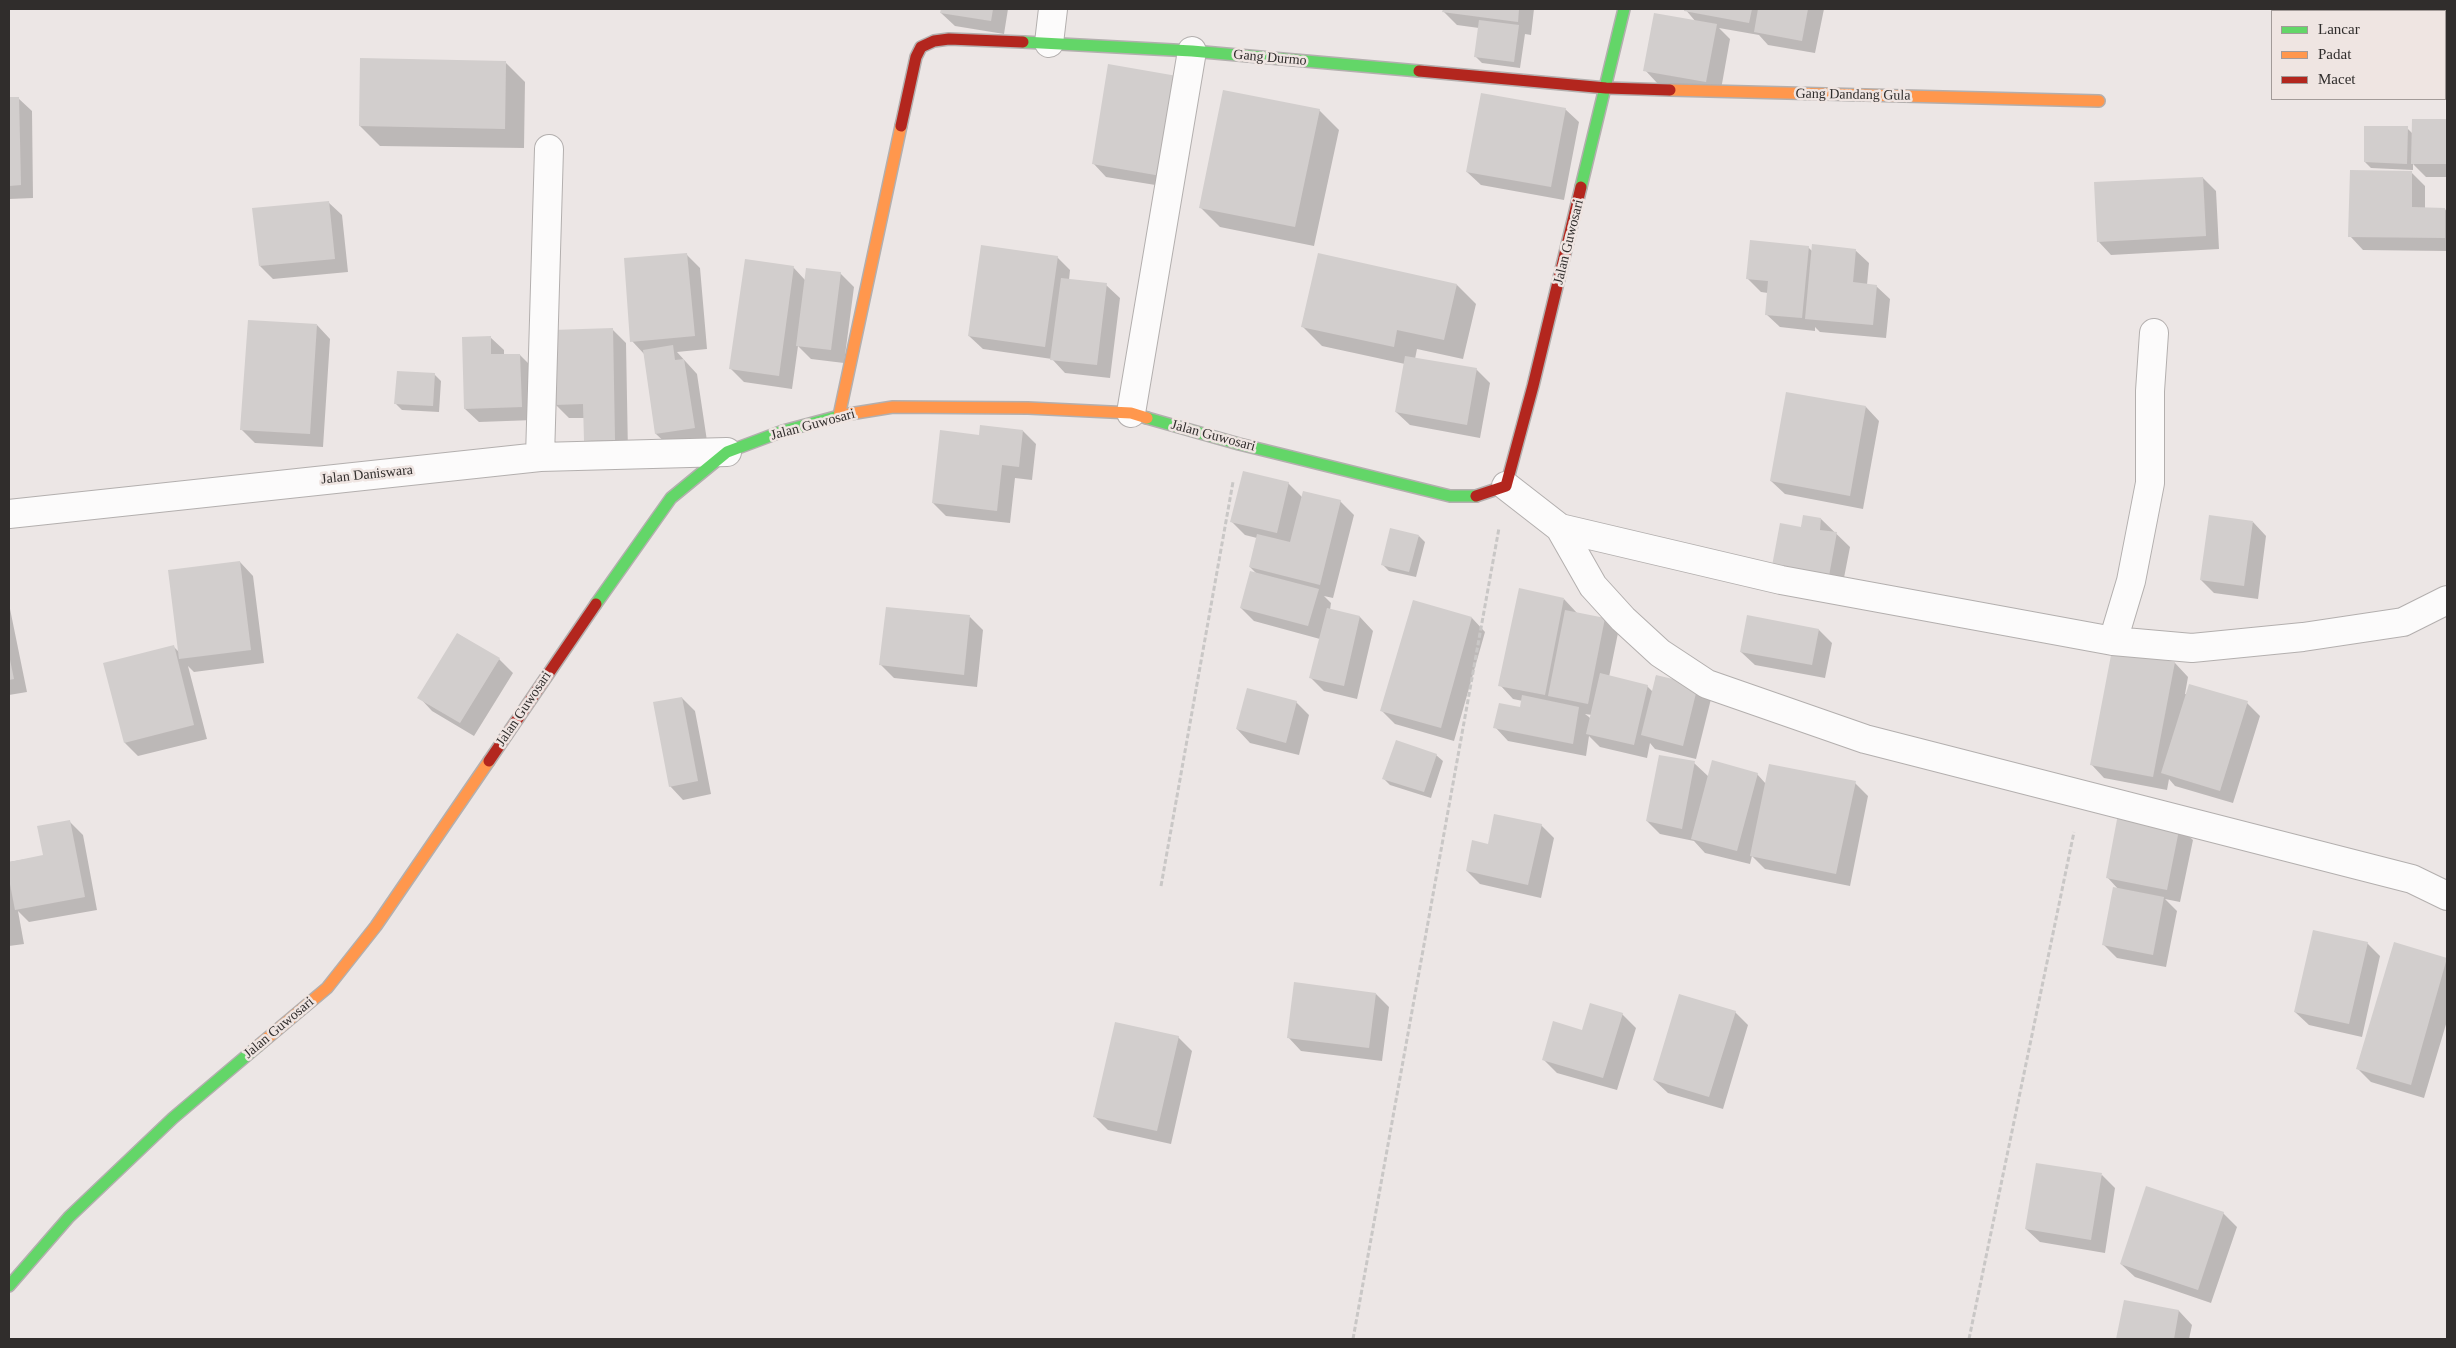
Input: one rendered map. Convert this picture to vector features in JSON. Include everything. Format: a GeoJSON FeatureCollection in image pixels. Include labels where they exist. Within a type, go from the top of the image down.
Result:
{"type":"FeatureCollection","features":[{"type":"Feature","properties":{"kind":"street"},"geometry":{"type":"LineString","coordinates":[[1049,43],[1053,9]]}},
{"type":"Feature","properties":{"kind":"street","name":"Jalan Guwosari"},"geometry":{"type":"LineString","coordinates":[[9,1286],[69,1217],[173,1118],[327,988],[376,926],[671,498],[727,452],[783,431],[839,416],[893,407],[1028,408],[1131,413],[1240,444],[1450,496],[1479,496],[1506,486],[1533,386],[1624,9]]}},
{"type":"Feature","properties":{"kind":"street","name":"Gang Durmo"},"geometry":{"type":"LineString","coordinates":[[839,416],[916,57],[921,47],[934,41],[949,39],[1192,51],[1606,88]]}},
{"type":"Feature","properties":{"kind":"street"},"geometry":{"type":"LineString","coordinates":[[1131,413],[1192,51]]}},
{"type":"Feature","properties":{"kind":"street","name":"Gang Dandang Gula"},"geometry":{"type":"LineString","coordinates":[[1606,88],[2099,101]]}},
{"type":"Feature","properties":{"kind":"street"},"geometry":{"type":"LineString","coordinates":[[540,457],[549,150]]}},
{"type":"Feature","properties":{"kind":"street"},"geometry":{"type":"LineString","coordinates":[[2113,642],[2132,581],[2150,484],[2150,391],[2154,333]]}},
{"type":"Feature","properties":{"kind":"street","name":"Jalan Daniswara"},"geometry":{"type":"LineString","coordinates":[[9,514],[540,457],[727,452]]}},
{"type":"Feature","properties":{"kind":"street"},"geometry":{"type":"LineString","coordinates":[[1506,486],[1560,528],[1593,586],[1623,619],[1660,653],[1707,684],[1865,739],[2412,879],[2447,896]]}},
{"type":"Feature","properties":{"kind":"street"},"geometry":{"type":"LineString","coordinates":[[1560,528],[1781,580],[2113,642],[2192,648],[2303,637],[2403,622],[2447,600]]}},
{"type":"Feature","properties":{"kind":"path"},"geometry":{"type":"LineString","coordinates":[[1161,886],[1240,444]]}},
{"type":"Feature","properties":{"kind":"path"},"geometry":{"type":"LineString","coordinates":[[1353,1339],[1506,486]]}},
{"type":"Feature","properties":{"kind":"path"},"geometry":{"type":"LineString","coordinates":[[1969,1339],[2082,795]]}},
{"type":"Feature","properties":{"kind":"building"},"geometry":{"type":"Polygon","coordinates":[[[941,9],[993,9],[991,21],[940,13],[941,9]]]}},
{"type":"Feature","properties":{"kind":"building"},"geometry":{"type":"Polygon","coordinates":[[[1443,9],[1519,9],[1518,22],[1442,12],[1443,9]]]}},
{"type":"Feature","properties":{"kind":"building"},"geometry":{"type":"Polygon","coordinates":[[[1684,9],[1752,9],[1749,23],[1684,11],[1684,9]]]}},
{"type":"Feature","properties":{"kind":"building"},"geometry":{"type":"Polygon","coordinates":[[[1758,9],[1808,9],[1802,41],[1754,32],[1758,9]]]}},
{"type":"Feature","properties":{"kind":"building"},"geometry":{"type":"Polygon","coordinates":[[[1654,13],[1717,24],[1706,82],[1643,71],[1654,13]]]}},
{"type":"Feature","properties":{"kind":"building"},"geometry":{"type":"Polygon","coordinates":[[[1479,20],[1519,25],[1514,62],[1474,57],[1479,20]]]}},
{"type":"Feature","properties":{"kind":"building"},"geometry":{"type":"Polygon","coordinates":[[[360,58],[506,61],[505,129],[359,126],[360,58]]]}},
{"type":"Feature","properties":{"kind":"building"},"geometry":{"type":"Polygon","coordinates":[[[1108,64],[1177,76],[1161,176],[1092,164],[1108,64]]]}},
{"type":"Feature","properties":{"kind":"building"},"geometry":{"type":"Polygon","coordinates":[[[1223,90],[1320,109],[1295,227],[1199,208],[1223,90]]]}},
{"type":"Feature","properties":{"kind":"building"},"geometry":{"type":"Polygon","coordinates":[[[1481,93],[1566,108],[1551,187],[1466,172],[1481,93]]]}},
{"type":"Feature","properties":{"kind":"building"},"geometry":{"type":"Polygon","coordinates":[[[9,97],[19,97],[21,185],[9,186],[9,97]]]}},
{"type":"Feature","properties":{"kind":"building"},"geometry":{"type":"Polygon","coordinates":[[[2412,119],[2447,119],[2447,164],[2411,164],[2412,119]]]}},
{"type":"Feature","properties":{"kind":"building"},"geometry":{"type":"Polygon","coordinates":[[[2364,126],[2408,126],[2407,164],[2364,162],[2364,126]]]}},
{"type":"Feature","properties":{"kind":"building"},"geometry":{"type":"Polygon","coordinates":[[[2350,170],[2412,171],[2412,207],[2445,208],[2445,238],[2348,237],[2350,170]]]}},
{"type":"Feature","properties":{"kind":"building"},"geometry":{"type":"Polygon","coordinates":[[[2203,177],[2206,236],[2097,242],[2094,182],[2203,177]]]}},
{"type":"Feature","properties":{"kind":"building"},"geometry":{"type":"Polygon","coordinates":[[[329,201],[335,259],[259,266],[252,208],[329,201]]]}},
{"type":"Feature","properties":{"kind":"building"},"geometry":{"type":"Polygon","coordinates":[[[1750,240],[1809,246],[1802,318],[1765,315],[1768,281],[1746,279],[1750,240]]]}},
{"type":"Feature","properties":{"kind":"building"},"geometry":{"type":"Polygon","coordinates":[[[1812,244],[1856,249],[1853,282],[1877,285],[1873,325],[1805,319],[1812,244]]]}},
{"type":"Feature","properties":{"kind":"building"},"geometry":{"type":"Polygon","coordinates":[[[981,245],[1058,256],[1045,347],[968,336],[981,245]]]}},
{"type":"Feature","properties":{"kind":"building"},"geometry":{"type":"Polygon","coordinates":[[[687,253],[695,336],[630,342],[624,258],[687,253]]]}},
{"type":"Feature","properties":{"kind":"building"},"geometry":{"type":"Polygon","coordinates":[[[1318,253],[1457,284],[1444,340],[1397,330],[1394,347],[1301,327],[1318,253]]]}},
{"type":"Feature","properties":{"kind":"building"},"geometry":{"type":"Polygon","coordinates":[[[745,259],[794,266],[779,376],[729,369],[745,259]]]}},
{"type":"Feature","properties":{"kind":"building"},"geometry":{"type":"Polygon","coordinates":[[[806,268],[841,272],[831,350],[796,346],[806,268]]]}},
{"type":"Feature","properties":{"kind":"building"},"geometry":{"type":"Polygon","coordinates":[[[1061,278],[1107,283],[1097,365],[1050,360],[1061,278]]]}},
{"type":"Feature","properties":{"kind":"building"},"geometry":{"type":"Polygon","coordinates":[[[248,320],[317,324],[310,434],[240,430],[248,320]]]}},
{"type":"Feature","properties":{"kind":"building"},"geometry":{"type":"Polygon","coordinates":[[[613,328],[615,440],[584,441],[583,404],[554,405],[552,330],[613,328]]]}},
{"type":"Feature","properties":{"kind":"building"},"geometry":{"type":"Polygon","coordinates":[[[491,336],[491,354],[520,354],[522,407],[464,409],[462,337],[491,336]]]}},
{"type":"Feature","properties":{"kind":"building"},"geometry":{"type":"Polygon","coordinates":[[[673,345],[675,360],[684,359],[695,428],[655,434],[643,350],[673,345]]]}},
{"type":"Feature","properties":{"kind":"building"},"geometry":{"type":"Polygon","coordinates":[[[1405,356],[1477,368],[1467,425],[1395,412],[1405,356]]]}},
{"type":"Feature","properties":{"kind":"building"},"geometry":{"type":"Polygon","coordinates":[[[397,371],[435,373],[433,406],[394,404],[397,371]]]}},
{"type":"Feature","properties":{"kind":"building"},"geometry":{"type":"Polygon","coordinates":[[[1786,392],[1866,406],[1850,496],[1770,481],[1786,392]]]}},
{"type":"Feature","properties":{"kind":"building"},"geometry":{"type":"Polygon","coordinates":[[[980,425],[1023,430],[1019,467],[1002,465],[997,511],[932,503],[940,430],[979,435],[980,425]]]}},
{"type":"Feature","properties":{"kind":"building"},"geometry":{"type":"Polygon","coordinates":[[[1243,471],[1289,482],[1277,533],[1230,522],[1243,471]]]}},
{"type":"Feature","properties":{"kind":"building"},"geometry":{"type":"Polygon","coordinates":[[[1303,491],[1341,500],[1320,585],[1249,567],[1257,534],[1290,542],[1303,491]]]}},
{"type":"Feature","properties":{"kind":"building"},"geometry":{"type":"Polygon","coordinates":[[[1803,515],[1821,518],[1820,530],[1837,532],[1829,576],[1772,566],[1780,523],[1801,527],[1803,515]]]}},
{"type":"Feature","properties":{"kind":"building"},"geometry":{"type":"Polygon","coordinates":[[[2209,515],[2253,521],[2244,586],[2200,580],[2209,515]]]}},
{"type":"Feature","properties":{"kind":"building"},"geometry":{"type":"Polygon","coordinates":[[[1390,528],[1419,535],[1409,572],[1381,565],[1390,528]]]}},
{"type":"Feature","properties":{"kind":"building"},"geometry":{"type":"Polygon","coordinates":[[[240,561],[251,650],[179,659],[168,570],[240,561]]]}},
{"type":"Feature","properties":{"kind":"building"},"geometry":{"type":"Polygon","coordinates":[[[1250,571],[1319,589],[1308,626],[1240,608],[1250,571]]]}},
{"type":"Feature","properties":{"kind":"building"},"geometry":{"type":"Polygon","coordinates":[[[1519,588],[1564,598],[1545,695],[1498,686],[1519,588]]]}},
{"type":"Feature","properties":{"kind":"building"},"geometry":{"type":"Polygon","coordinates":[[[1413,600],[1472,617],[1441,728],[1380,711],[1413,600]]]}},
{"type":"Feature","properties":{"kind":"building"},"geometry":{"type":"Polygon","coordinates":[[[886,607],[970,615],[964,675],[879,665],[886,607]]]}},
{"type":"Feature","properties":{"kind":"building"},"geometry":{"type":"Polygon","coordinates":[[[1327,608],[1360,616],[1344,686],[1309,678],[1327,608]]]}},
{"type":"Feature","properties":{"kind":"building"},"geometry":{"type":"Polygon","coordinates":[[[1565,610],[1605,618],[1588,704],[1548,696],[1565,610]]]}},
{"type":"Feature","properties":{"kind":"building"},"geometry":{"type":"Polygon","coordinates":[[[1747,615],[1819,629],[1812,665],[1740,652],[1747,615]]]}},
{"type":"Feature","properties":{"kind":"building"},"geometry":{"type":"Polygon","coordinates":[[[457,633],[500,658],[460,723],[417,698],[457,633]]]}},
{"type":"Feature","properties":{"kind":"building"},"geometry":{"type":"Polygon","coordinates":[[[174,645],[194,725],[124,743],[103,663],[174,645]]]}},
{"type":"Feature","properties":{"kind":"building"},"geometry":{"type":"Polygon","coordinates":[[[2112,650],[2175,662],[2153,777],[2090,765],[2112,650]]]}},
{"type":"Feature","properties":{"kind":"building"},"geometry":{"type":"Polygon","coordinates":[[[9,655],[14,679],[9,680],[9,655]]]}},
{"type":"Feature","properties":{"kind":"building"},"geometry":{"type":"Polygon","coordinates":[[[1600,673],[1648,685],[1634,745],[1586,734],[1600,673]]]}},
{"type":"Feature","properties":{"kind":"building"},"geometry":{"type":"Polygon","coordinates":[[[1656,675],[1698,685],[1683,746],[1641,735],[1656,675]]]}},
{"type":"Feature","properties":{"kind":"building"},"geometry":{"type":"Polygon","coordinates":[[[2189,684],[2248,701],[2220,791],[2161,773],[2189,684]]]}},
{"type":"Feature","properties":{"kind":"building"},"geometry":{"type":"Polygon","coordinates":[[[1247,688],[1297,701],[1286,743],[1236,729],[1247,688]]]}},
{"type":"Feature","properties":{"kind":"building"},"geometry":{"type":"Polygon","coordinates":[[[1522,695],[1579,707],[1573,744],[1493,728],[1499,703],[1520,707],[1522,695]]]}},
{"type":"Feature","properties":{"kind":"building"},"geometry":{"type":"Polygon","coordinates":[[[682,697],[698,781],[669,787],[653,702],[682,697]]]}},
{"type":"Feature","properties":{"kind":"building"},"geometry":{"type":"Polygon","coordinates":[[[1396,740],[1437,754],[1424,792],[1382,779],[1396,740]]]}},
{"type":"Feature","properties":{"kind":"building"},"geometry":{"type":"Polygon","coordinates":[[[1659,755],[1695,761],[1682,829],[1646,821],[1659,755]]]}},
{"type":"Feature","properties":{"kind":"building"},"geometry":{"type":"Polygon","coordinates":[[[1712,760],[1758,773],[1737,851],[1691,839],[1712,760]]]}},
{"type":"Feature","properties":{"kind":"building"},"geometry":{"type":"Polygon","coordinates":[[[1769,764],[1856,781],[1836,874],[1750,856],[1769,764]]]}},
{"type":"Feature","properties":{"kind":"building"},"geometry":{"type":"Polygon","coordinates":[[[1494,814],[1542,824],[1528,885],[1466,871],[1472,840],[1488,844],[1494,814]]]}},
{"type":"Feature","properties":{"kind":"building"},"geometry":{"type":"Polygon","coordinates":[[[2118,814],[2180,825],[2167,890],[2106,878],[2118,814]]]}},
{"type":"Feature","properties":{"kind":"building"},"geometry":{"type":"Polygon","coordinates":[[[70,820],[85,897],[15,910],[9,879],[9,862],[43,855],[37,826],[70,820]]]}},
{"type":"Feature","properties":{"kind":"building"},"geometry":{"type":"Polygon","coordinates":[[[2113,887],[2164,897],[2153,955],[2102,945],[2113,887]]]}},
{"type":"Feature","properties":{"kind":"building"},"geometry":{"type":"Polygon","coordinates":[[[2313,930],[2368,942],[2349,1024],[2294,1012],[2313,930]]]}},
{"type":"Feature","properties":{"kind":"building"},"geometry":{"type":"Polygon","coordinates":[[[2394,942],[2447,958],[2411,1085],[2356,1069],[2394,942]]]}},
{"type":"Feature","properties":{"kind":"building"},"geometry":{"type":"Polygon","coordinates":[[[1294,982],[1376,993],[1369,1048],[1287,1038],[1294,982]]]}},
{"type":"Feature","properties":{"kind":"building"},"geometry":{"type":"Polygon","coordinates":[[[1679,994],[1736,1011],[1709,1097],[1653,1080],[1679,994]]]}},
{"type":"Feature","properties":{"kind":"building"},"geometry":{"type":"Polygon","coordinates":[[[1590,1003],[1623,1013],[1603,1078],[1542,1060],[1553,1021],[1582,1030],[1590,1003]]]}},
{"type":"Feature","properties":{"kind":"building"},"geometry":{"type":"Polygon","coordinates":[[[1115,1022],[1179,1036],[1157,1131],[1093,1117],[1115,1022]]]}},
{"type":"Feature","properties":{"kind":"building"},"geometry":{"type":"Polygon","coordinates":[[[2036,1163],[2102,1173],[2091,1240],[2025,1229],[2036,1163]]]}},
{"type":"Feature","properties":{"kind":"building"},"geometry":{"type":"Polygon","coordinates":[[[2146,1186],[2224,1212],[2198,1290],[2120,1264],[2146,1186]]]}},
{"type":"Feature","properties":{"kind":"building"},"geometry":{"type":"Polygon","coordinates":[[[2124,1300],[2179,1310],[2174,1339],[2116,1339],[2124,1300]]]}},
{"type":"Feature","properties":{"kind":"traffic: fast"},"geometry":{"type":"LineString","coordinates":[[1581,187],[1624,9]]}},
{"type":"Feature","properties":{"kind":"traffic: fast"},"geometry":{"type":"LineString","coordinates":[[1023,42],[1192,51],[1419,71]]}},
{"type":"Feature","properties":{"kind":"traffic: fast"},"geometry":{"type":"LineString","coordinates":[[596,604],[671,498],[727,452],[783,431],[843,415]]}},
{"type":"Feature","properties":{"kind":"traffic: fast"},"geometry":{"type":"LineString","coordinates":[[1147,418],[1239,444],[1450,496],[1476,496]]}},
{"type":"Feature","properties":{"kind":"traffic: fast"},"geometry":{"type":"LineString","coordinates":[[9,1286],[69,1217],[173,1118],[258,1046]]}},
{"type":"Feature","properties":{"kind":"traffic: slow"},"geometry":{"type":"LineString","coordinates":[[1670,90],[2099,101]]}},
{"type":"Feature","properties":{"kind":"traffic: slow"},"geometry":{"type":"LineString","coordinates":[[839,416],[901,126]]}},
{"type":"Feature","properties":{"kind":"traffic: slow"},"geometry":{"type":"LineString","coordinates":[[843,415],[893,407],[1028,408],[1131,413],[1147,418]]}},
{"type":"Feature","properties":{"kind":"traffic: slow"},"geometry":{"type":"LineString","coordinates":[[258,1046],[327,988],[376,926],[489,761]]}},
{"type":"Feature","properties":{"kind":"traffic: jam"},"geometry":{"type":"LineString","coordinates":[[901,126],[916,57],[921,47],[934,41],[949,39],[1023,42]]}},
{"type":"Feature","properties":{"kind":"traffic: jam"},"geometry":{"type":"LineString","coordinates":[[1419,71],[1606,88],[1670,90]]}},
{"type":"Feature","properties":{"kind":"traffic: jam"},"geometry":{"type":"LineString","coordinates":[[1476,496],[1506,486],[1533,386],[1581,187]]}},
{"type":"Feature","properties":{"kind":"traffic: jam"},"geometry":{"type":"LineString","coordinates":[[489,761],[596,604]]}}]}
